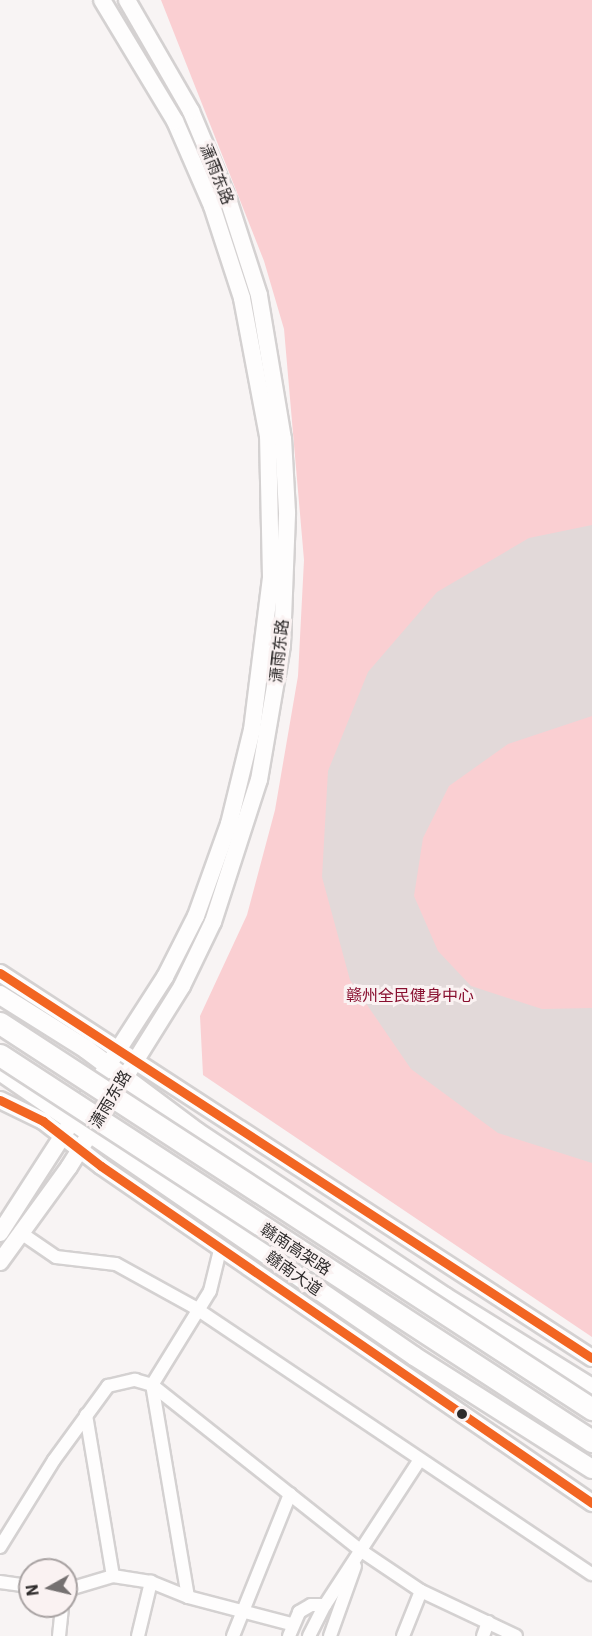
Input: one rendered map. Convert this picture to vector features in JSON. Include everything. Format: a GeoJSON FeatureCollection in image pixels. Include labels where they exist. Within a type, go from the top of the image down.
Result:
{"type":"FeatureCollection","features":[{"type":"Feature","properties":{"kind":"highway","name":"赣南高架路"},"geometry":{"type":"LineString","coordinates":[[0,1023],[592,1409]]}},
{"type":"Feature","properties":{"kind":"highway","name":"赣南高架路"},"geometry":{"type":"LineString","coordinates":[[0,1055],[592,1442]]}},
{"type":"Feature","properties":{"kind":"main road","name":"潇雨东路"},"geometry":{"type":"LineString","coordinates":[[0,1233],[70,1128],[106,1065],[118,1051],[165,977],[196,916],[229,824],[252,730],[265,646],[272,510],[268,436],[257,367],[242,298],[218,226],[175,121],[102,0]]}},
{"type":"Feature","properties":{"kind":"main road","name":"潇雨东路"},"geometry":{"type":"LineString","coordinates":[[0,1262],[86,1140],[188,975],[224,894],[248,820],[269,732],[282,645],[287,512],[281,427],[259,295],[230,202],[192,111],[145,27],[127,0]]}},
{"type":"Feature","properties":{"kind":"main road"},"geometry":{"type":"LineString","coordinates":[[140,0],[145,27]]}},
{"type":"Feature","properties":{"kind":"main road"},"geometry":{"type":"LineString","coordinates":[[0,973],[118,1051],[129,1069],[197,1132],[445,1297],[592,1388]]}},
{"type":"Feature","properties":{"kind":"main road"},"geometry":{"type":"LineString","coordinates":[[0,995],[106,1065],[129,1069],[592,1358]]}},
{"type":"Feature","properties":{"kind":"main road","name":"赣南大道"},"geometry":{"type":"LineString","coordinates":[[0,1071],[86,1140],[414,1356],[592,1469]]}},
{"type":"Feature","properties":{"kind":"main road"},"geometry":{"type":"LineString","coordinates":[[0,1100],[70,1128]]}},
{"type":"Feature","properties":{"kind":"main road"},"geometry":{"type":"LineString","coordinates":[[86,1140],[101,1166],[221,1246],[592,1503]]}},
{"type":"Feature","properties":{"kind":"street"},"geometry":{"type":"LineString","coordinates":[[21,1233],[56,1257],[116,1264],[200,1311],[419,1461],[592,1574]]}},
{"type":"Feature","properties":{"kind":"street"},"geometry":{"type":"LineString","coordinates":[[188,1597],[152,1385],[200,1311],[210,1291],[221,1246]]}},
{"type":"Feature","properties":{"kind":"street"},"geometry":{"type":"LineString","coordinates":[[0,1547],[86,1415],[108,1386],[135,1380],[152,1385],[360,1550],[421,1591],[516,1636]]}},
{"type":"Feature","properties":{"kind":"street"},"geometry":{"type":"LineString","coordinates":[[86,1415],[113,1576]]}},
{"type":"Feature","properties":{"kind":"street"},"geometry":{"type":"LineString","coordinates":[[309,1636],[325,1605],[419,1461]]}},
{"type":"Feature","properties":{"kind":"street"},"geometry":{"type":"LineString","coordinates":[[233,1636],[290,1494]]}},
{"type":"Feature","properties":{"kind":"street"},"geometry":{"type":"LineString","coordinates":[[330,1636],[360,1550]]}},
{"type":"Feature","properties":{"kind":"street"},"geometry":{"type":"LineString","coordinates":[[78,1586],[113,1576],[151,1582],[188,1597],[242,1610],[290,1630],[304,1608],[325,1605]]}},
{"type":"Feature","properties":{"kind":"street"},"geometry":{"type":"LineString","coordinates":[[0,1582],[18,1584]]}},
{"type":"Feature","properties":{"kind":"street"},"geometry":{"type":"LineString","coordinates":[[138,1636],[151,1582]]}},
{"type":"Feature","properties":{"kind":"street"},"geometry":{"type":"LineString","coordinates":[[403,1636],[421,1591]]}},
{"type":"Feature","properties":{"kind":"street"},"geometry":{"type":"LineString","coordinates":[[59,1636],[61,1618]]}},
{"type":"Feature","properties":{"kind":"street"},"geometry":{"type":"LineString","coordinates":[[483,1636],[488,1622]]}},
{"type":"Feature","properties":{"kind":"green space","name":"赣州全民健身中心"},"geometry":{"type":"Polygon","coordinates":[[[161,0],[592,0],[592,1337],[203,1075],[200,1016],[247,915],[275,810],[298,676],[304,560],[284,329],[264,261],[161,0]]]}},
{"type":"Feature","properties":{"kind":"building"},"geometry":{"type":"Polygon","coordinates":[[[592,525],[592,716],[508,744],[449,786],[423,838],[414,896],[438,951],[471,986],[542,1009],[592,1008],[592,1163],[498,1133],[411,1069],[350,980],[322,877],[328,771],[368,672],[437,592],[529,538],[592,525]]]}},
{"type":"Feature","properties":{"kind":"transit line"},"geometry":{"type":"LineString","coordinates":[[0,973],[592,1358]]}},
{"type":"Feature","properties":{"kind":"transit line"},"geometry":{"type":"LineString","coordinates":[[0,1100],[43,1121],[101,1166],[592,1503]]}}]}
